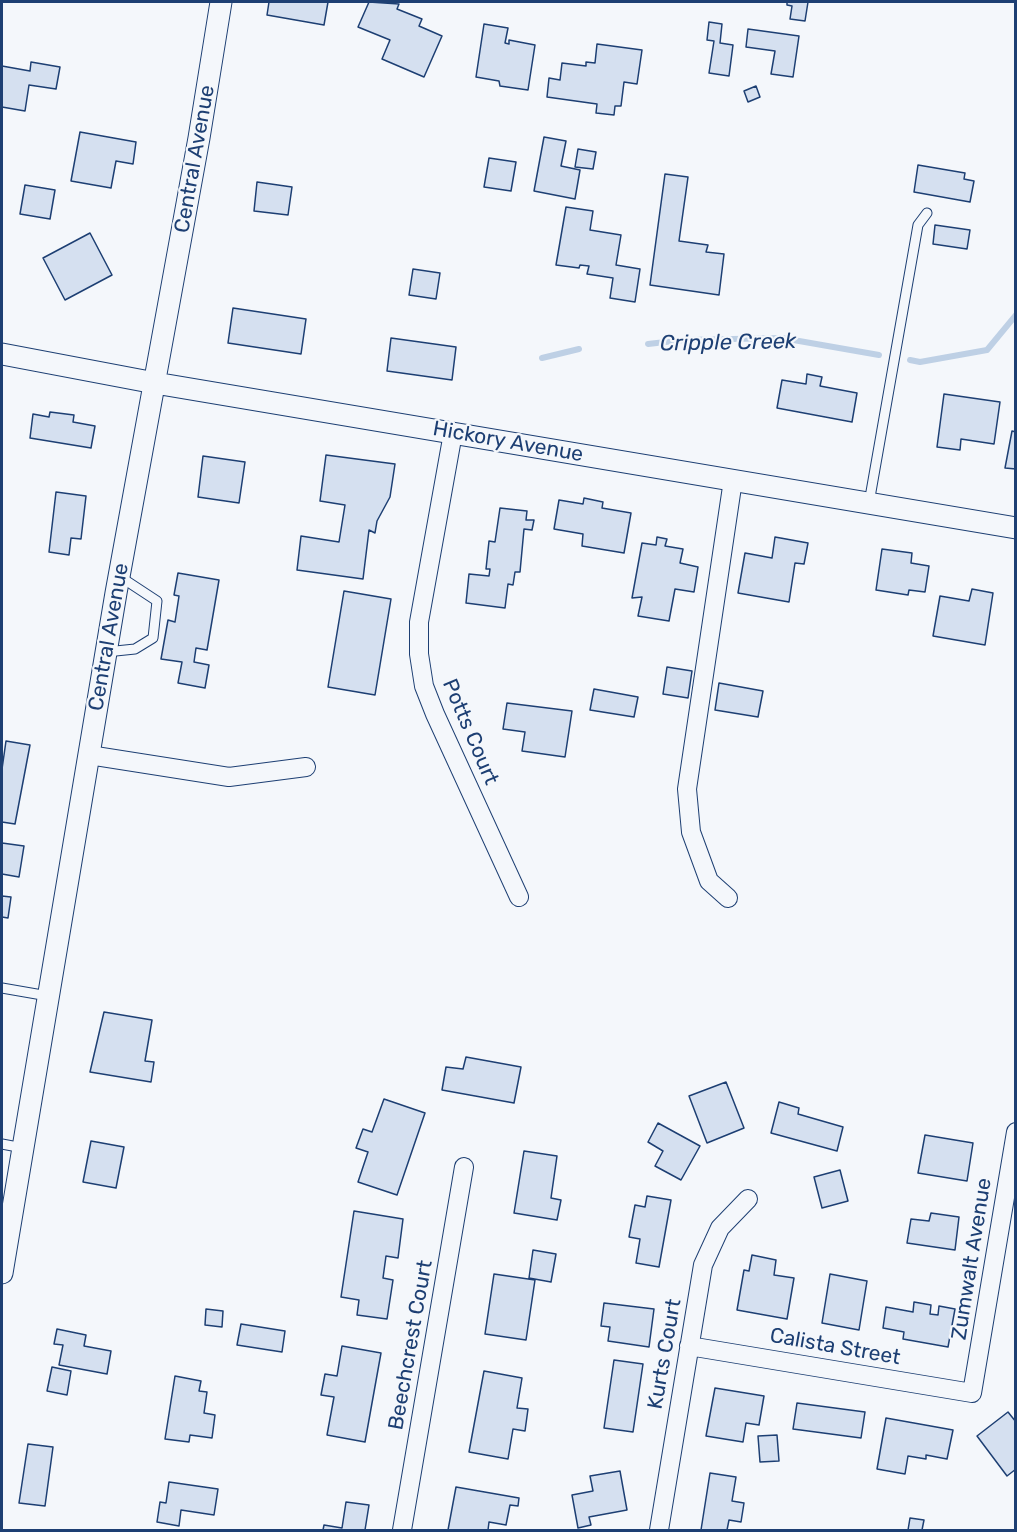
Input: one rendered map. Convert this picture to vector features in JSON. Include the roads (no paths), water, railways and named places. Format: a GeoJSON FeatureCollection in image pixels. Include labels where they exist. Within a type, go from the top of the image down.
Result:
{"type":"FeatureCollection","features":[{"type":"Feature","properties":{"kind":"street","name":"Central Avenue"},"geometry":{"type":"LineString","coordinates":[[2,1273],[119,576],[221,2]]}},
{"type":"Feature","properties":{"kind":"street","name":"Hickory Avenue"},"geometry":{"type":"LineString","coordinates":[[2,354],[1016,528]]}},
{"type":"Feature","properties":{"kind":"street","name":"Potts Court"},"geometry":{"type":"LineString","coordinates":[[453,433],[419,622],[419,654],[424,686],[435,714],[519,897]]}},
{"type":"Feature","properties":{"kind":"street"},"geometry":{"type":"LineString","coordinates":[[728,898],[709,880],[691,832],[687,789],[734,480]]}},
{"type":"Feature","properties":{"kind":"street"},"geometry":{"type":"LineString","coordinates":[[89,755],[229,777],[306,766]]}},
{"type":"Feature","properties":{"kind":"street","name":"Zumwalt Avenue"},"geometry":{"type":"LineString","coordinates":[[972,1393],[1016,1132]]}},
{"type":"Feature","properties":{"kind":"street","name":"Beechcrest Court"},"geometry":{"type":"LineString","coordinates":[[402,1530],[464,1167]]}},
{"type":"Feature","properties":{"kind":"street","name":"Kurts Court"},"geometry":{"type":"LineString","coordinates":[[658,1530],[707,1251],[728,1217],[748,1199]]}},
{"type":"Feature","properties":{"kind":"street","name":"Calista Street"},"geometry":{"type":"LineString","coordinates":[[689,1346],[972,1393]]}},
{"type":"Feature","properties":{"kind":"lane"},"geometry":{"type":"LineString","coordinates":[[869,503],[913,246],[918,225],[927,213]]}},
{"type":"Feature","properties":{"kind":"lane"},"geometry":{"type":"LineString","coordinates":[[106,652],[135,649],[153,638],[157,601],[119,576]]}},
{"type":"Feature","properties":{"kind":"lane"},"geometry":{"type":"LineString","coordinates":[[2,988],[48,996]]}},
{"type":"Feature","properties":{"kind":"lane"},"geometry":{"type":"LineString","coordinates":[[2,1144],[23,1148]]}},
{"type":"Feature","properties":{"kind":"waterway","name":"Cripple Creek"},"geometry":{"type":"LineString","coordinates":[[910,360],[920,362],[987,350],[1016,315]]}},
{"type":"Feature","properties":{"kind":"waterway","name":"Cripple Creek"},"geometry":{"type":"LineString","coordinates":[[648,344],[683,340],[782,338],[879,355]]}},
{"type":"Feature","properties":{"kind":"waterway","name":"Cripple Creek"},"geometry":{"type":"LineString","coordinates":[[542,358],[579,349]]}}]}
